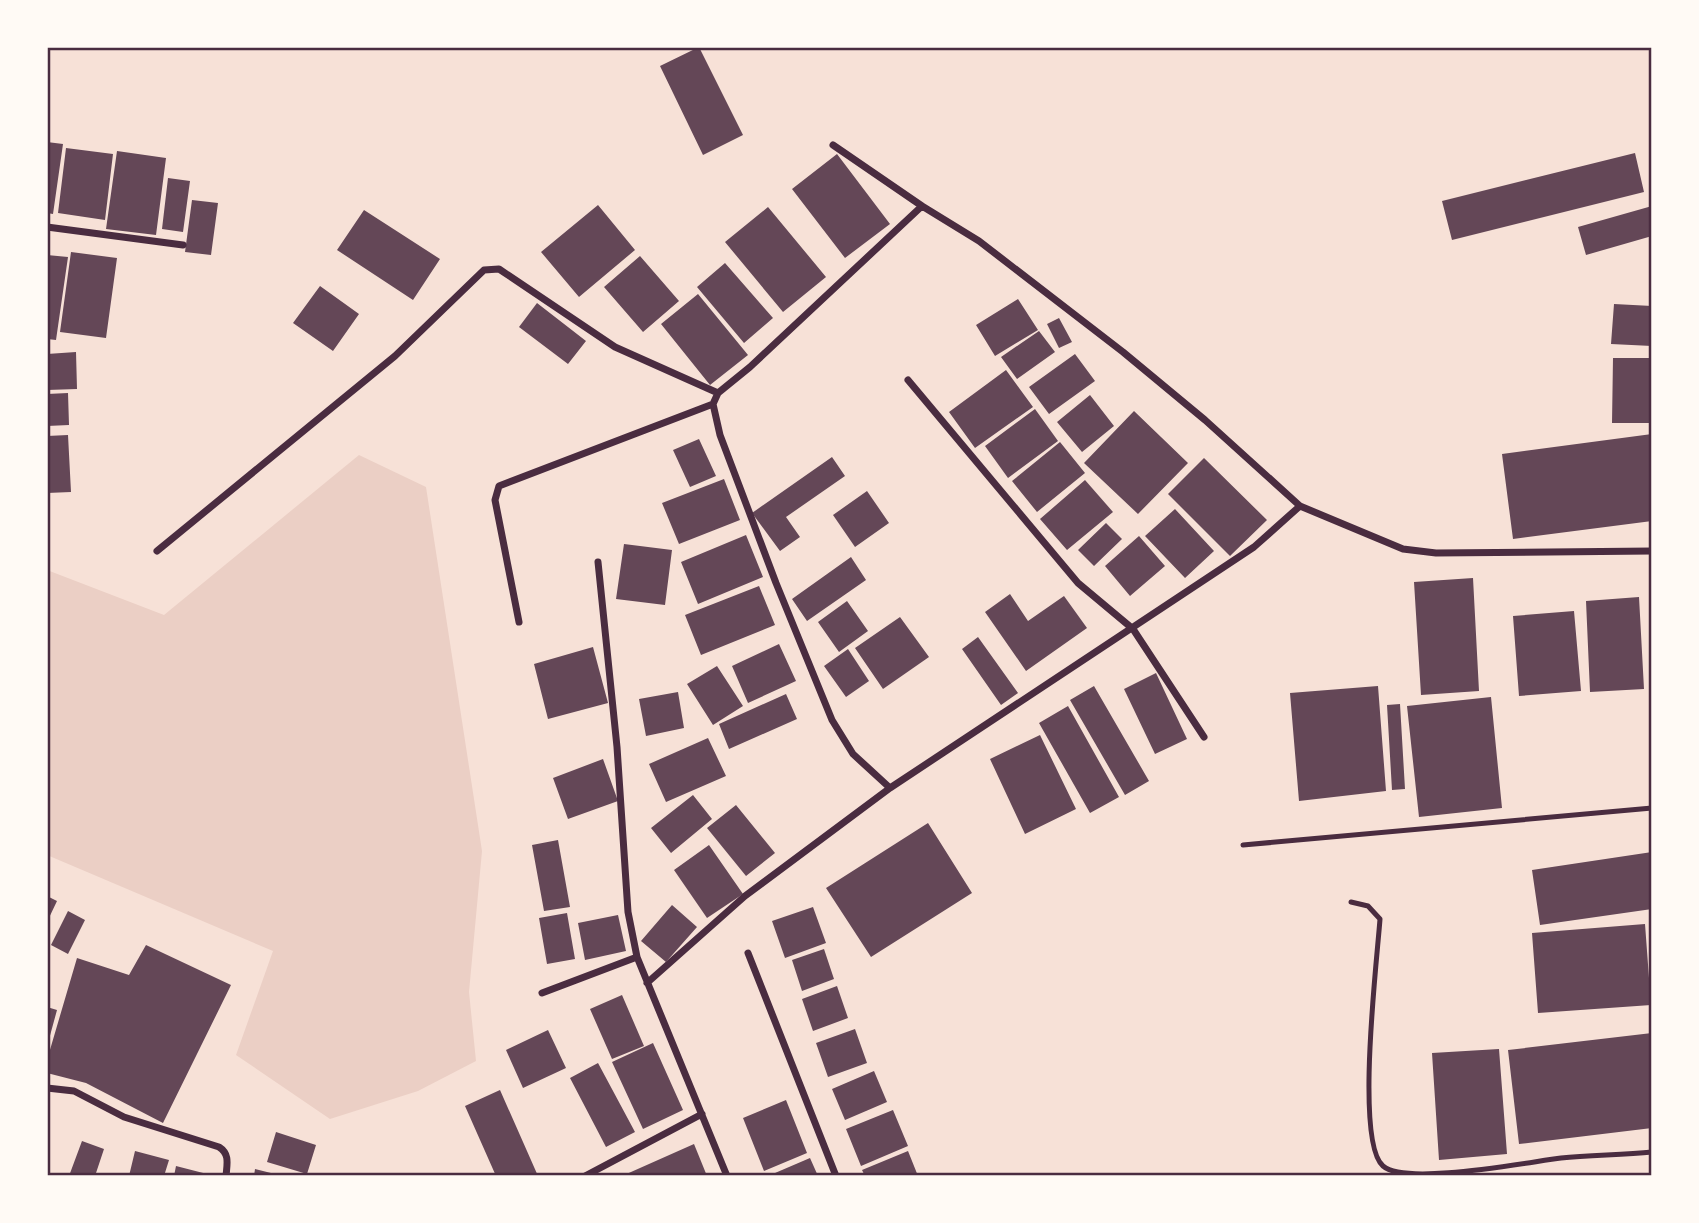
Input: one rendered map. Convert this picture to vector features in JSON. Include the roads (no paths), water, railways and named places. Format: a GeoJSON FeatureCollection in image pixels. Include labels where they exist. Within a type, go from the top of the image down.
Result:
{"type":"FeatureCollection","features":[{"type":"Feature","properties":{"kind":"street"},"geometry":{"type":"LineString","coordinates":[[833,145],[979,242],[1143,369],[1300,506],[1403,549],[1652,551]]}},
{"type":"Feature","properties":{"kind":"street"},"geometry":{"type":"LineString","coordinates":[[890,788],[853,754],[832,720],[720,435],[713,404],[718,393],[792,329],[922,206]]}},
{"type":"Feature","properties":{"kind":"street"},"geometry":{"type":"LineString","coordinates":[[47,227],[183,245]]}},
{"type":"Feature","properties":{"kind":"street"},"geometry":{"type":"LineString","coordinates":[[158,551],[395,356],[484,270],[499,269],[615,347],[718,393]]}},
{"type":"Feature","properties":{"kind":"street"},"geometry":{"type":"LineString","coordinates":[[908,380],[1078,583],[1133,629],[1204,737]]}},
{"type":"Feature","properties":{"kind":"street"},"geometry":{"type":"LineString","coordinates":[[519,622],[495,500],[499,486],[713,404]]}},
{"type":"Feature","properties":{"kind":"street"},"geometry":{"type":"LineString","coordinates":[[647,983],[746,896],[890,788],[1254,547],[1300,506]]}},
{"type":"Feature","properties":{"kind":"street"},"geometry":{"type":"LineString","coordinates":[[598,562],[617,747],[628,912],[637,957],[727,1176]]}},
{"type":"Feature","properties":{"kind":"street"},"geometry":{"type":"LineString","coordinates":[[748,953],[836,1176]]}},
{"type":"Feature","properties":{"kind":"street"},"geometry":{"type":"LineString","coordinates":[[542,993],[637,957]]}},
{"type":"Feature","properties":{"kind":"street"},"geometry":{"type":"LineString","coordinates":[[47,1088],[74,1091],[124,1116],[219,1147],[226,1155],[226,1176]]}},
{"type":"Feature","properties":{"kind":"street"},"geometry":{"type":"LineString","coordinates":[[585,1176],[702,1114]]}},
{"type":"Feature","properties":{"kind":"lane"},"geometry":{"type":"LineString","coordinates":[[1243,845],[1652,808]]}},
{"type":"Feature","properties":{"kind":"lane"},"geometry":{"type":"LineString","coordinates":[[1351,902],[1368,906],[1380,919],[1368,1095],[1373,1151],[1382,1165],[1394,1172],[1428,1174],[1652,1152]]}}]}
